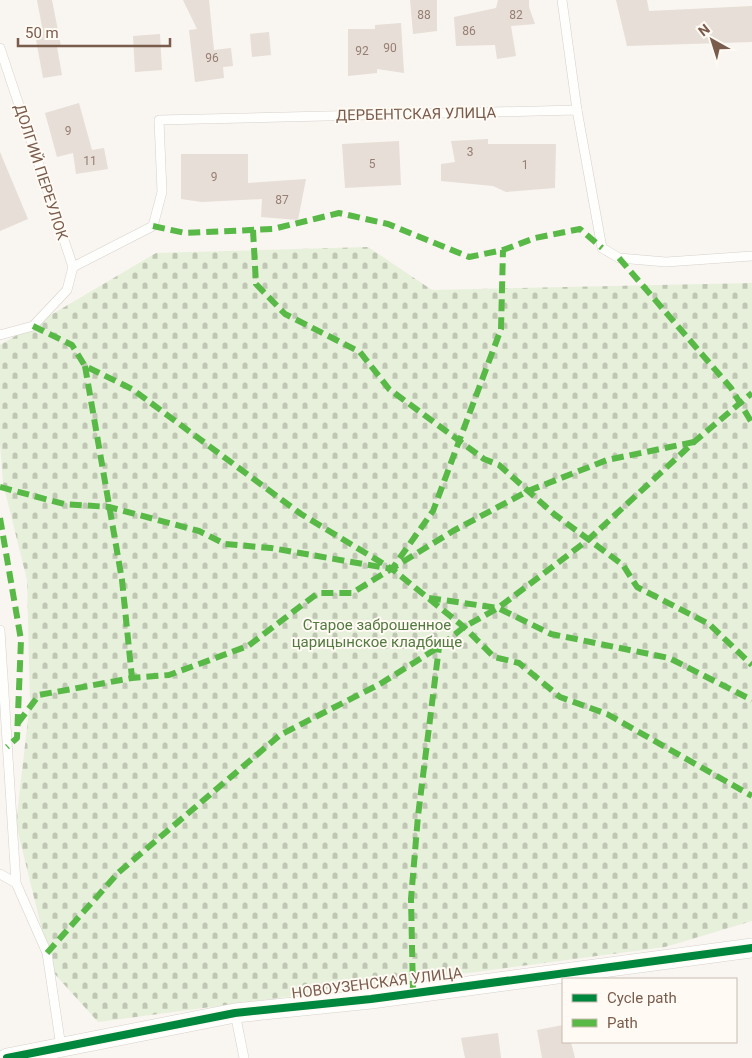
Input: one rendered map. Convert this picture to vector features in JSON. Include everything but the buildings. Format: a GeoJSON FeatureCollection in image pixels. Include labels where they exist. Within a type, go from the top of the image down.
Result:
{"type":"FeatureCollection","features":[{"type":"Feature","properties":{"kind":"street","name":"НОВОУЗЕНСКАЯ УЛИЦА"},"geometry":{"type":"LineString","coordinates":[[7,1058],[235,1013],[371,999],[752,948]]}},
{"type":"Feature","properties":{"kind":"lane"},"geometry":{"type":"LineString","coordinates":[[562,0],[577,110],[602,248],[619,258],[666,262],[752,256]]}},
{"type":"Feature","properties":{"kind":"lane","name":"ДОЛГИЙ ПЕРЕУЛОК"},"geometry":{"type":"LineString","coordinates":[[0,48],[73,267]]}},
{"type":"Feature","properties":{"kind":"lane","name":"ДЕРБЕНТСКАЯ УЛИЦА"},"geometry":{"type":"LineString","coordinates":[[73,267],[153,226],[162,192],[159,120],[577,110]]}},
{"type":"Feature","properties":{"kind":"lane"},"geometry":{"type":"LineString","coordinates":[[0,335],[34,326],[67,290],[73,267]]}},
{"type":"Feature","properties":{"kind":"lane"},"geometry":{"type":"LineString","coordinates":[[0,630],[16,883],[47,953],[60,1047]]}},
{"type":"Feature","properties":{"kind":"lane"},"geometry":{"type":"LineString","coordinates":[[0,804],[10,802]]}},
{"type":"Feature","properties":{"kind":"lane"},"geometry":{"type":"LineString","coordinates":[[0,874],[16,883]]}},
{"type":"Feature","properties":{"kind":"lane"},"geometry":{"type":"LineString","coordinates":[[235,1013],[244,1058]]}},
{"type":"Feature","properties":{"kind":"green space","name":"Старое заброшенное царицынское кладбище"},"geometry":{"type":"Polygon","coordinates":[[[368,247],[432,290],[752,283],[752,921],[665,947],[98,1022],[52,971],[16,824],[30,701],[27,580],[3,483],[0,443],[0,345],[156,253],[368,247]]]}},
{"type":"Feature","properties":{"kind":"marked path"},"geometry":{"type":"LineString","coordinates":[[153,226],[185,233],[273,229],[339,213],[388,224],[469,257],[503,250],[535,238],[580,229],[602,248]]}},
{"type":"Feature","properties":{"kind":"marked path"},"geometry":{"type":"LineString","coordinates":[[253,230],[256,284],[285,314],[360,352],[389,389],[484,459],[499,465],[554,514],[623,565],[637,587],[709,624],[752,665]]}},
{"type":"Feature","properties":{"kind":"marked path"},"geometry":{"type":"LineString","coordinates":[[33,326],[72,345],[85,366],[132,389],[301,514],[392,569],[433,511],[501,329],[503,250]]}},
{"type":"Feature","properties":{"kind":"marked path"},"geometry":{"type":"LineString","coordinates":[[619,258],[731,388],[752,423]]}},
{"type":"Feature","properties":{"kind":"marked path"},"geometry":{"type":"LineString","coordinates":[[85,366],[122,580],[132,678]]}},
{"type":"Feature","properties":{"kind":"marked path"},"geometry":{"type":"LineString","coordinates":[[47,953],[118,873],[280,735],[380,684],[439,647],[464,627],[498,608],[588,540],[694,442],[752,393]]}},
{"type":"Feature","properties":{"kind":"marked path"},"geometry":{"type":"LineString","coordinates":[[18,723],[39,695],[132,678],[169,675],[248,646],[318,593],[352,593],[453,531],[528,491],[607,460],[694,442]]}},
{"type":"Feature","properties":{"kind":"marked path"},"geometry":{"type":"LineString","coordinates":[[0,487],[64,504],[109,507],[199,531],[225,544],[271,548],[392,569],[464,627],[494,657],[519,663],[560,697],[607,714],[752,796]]}},
{"type":"Feature","properties":{"kind":"marked path"},"geometry":{"type":"LineString","coordinates":[[0,518],[21,640],[17,738],[7,747]]}},
{"type":"Feature","properties":{"kind":"marked path"},"geometry":{"type":"LineString","coordinates":[[429,598],[498,608],[551,634],[669,658],[752,700]]}},
{"type":"Feature","properties":{"kind":"marked path"},"geometry":{"type":"LineString","coordinates":[[413,993],[411,899],[418,816],[439,647]]}},
{"type":"Feature","properties":{"kind":"cycle path"},"geometry":{"type":"LineString","coordinates":[[7,1058],[235,1013],[371,999],[752,948]]}}]}
